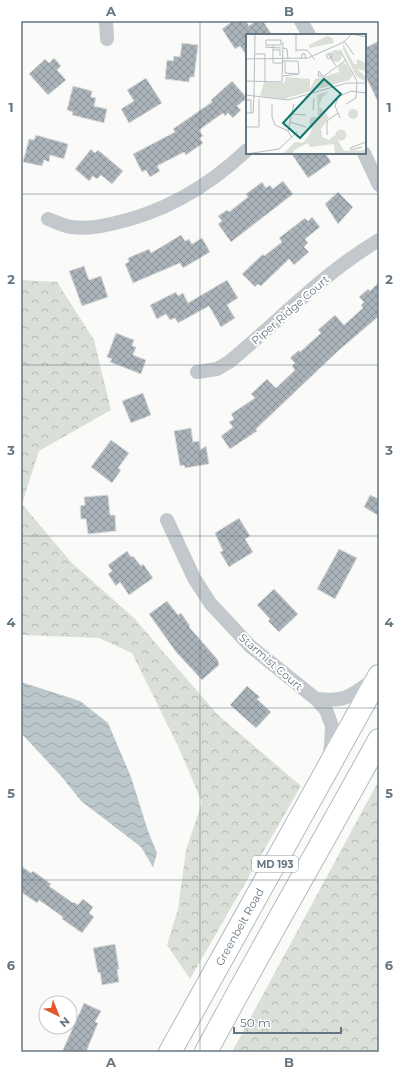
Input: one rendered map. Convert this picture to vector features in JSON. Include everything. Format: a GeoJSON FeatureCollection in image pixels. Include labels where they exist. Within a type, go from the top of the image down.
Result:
{"type":"FeatureCollection","features":[{"type":"Feature","properties":{"kind":"main road","name":"Greenbelt Road"},"geometry":{"type":"LineString","coordinates":[[170,1052],[379,676]]}},
{"type":"Feature","properties":{"kind":"main road","name":"MD 193"},"geometry":{"type":"LineString","coordinates":[[206,1052],[379,740]]}},
{"type":"Feature","properties":{"kind":"street"},"geometry":{"type":"LineString","coordinates":[[106,21],[107,39]]}},
{"type":"Feature","properties":{"kind":"street"},"geometry":{"type":"LineString","coordinates":[[301,21],[308,34]]}},
{"type":"Feature","properties":{"kind":"street"},"geometry":{"type":"LineString","coordinates":[[48,219],[69,227],[85,228],[120,222],[140,216],[160,208],[204,185],[246,151]]}},
{"type":"Feature","properties":{"kind":"street"},"geometry":{"type":"LineString","coordinates":[[364,154],[379,185]]}},
{"type":"Feature","properties":{"kind":"street","name":"Piper Ridge Court"},"geometry":{"type":"LineString","coordinates":[[197,372],[217,368],[229,362],[321,281],[379,240]]}},
{"type":"Feature","properties":{"kind":"street","name":"Starmist Court"},"geometry":{"type":"LineString","coordinates":[[167,520],[194,578],[210,603],[250,646],[316,699],[326,710],[332,726],[332,746],[326,772]]}},
{"type":"Feature","properties":{"kind":"street"},"geometry":{"type":"LineString","coordinates":[[316,699],[332,701],[352,696],[379,676]]}},
{"type":"Feature","properties":{"kind":"green space"},"geometry":{"type":"Polygon","coordinates":[[[21,280],[57,282],[94,340],[111,410],[39,451],[22,504],[71,562],[134,618],[217,714],[301,786],[190,979],[167,945],[178,909],[186,850],[202,802],[178,746],[132,653],[99,638],[21,635],[21,280]]]}},
{"type":"Feature","properties":{"kind":"green space"},"geometry":{"type":"Polygon","coordinates":[[[379,780],[379,1052],[232,1052],[379,780]]]}},
{"type":"Feature","properties":{"kind":"water"},"geometry":{"type":"Polygon","coordinates":[[[21,682],[80,701],[108,723],[131,777],[148,831],[157,853],[153,867],[141,847],[81,801],[61,776],[21,733],[21,682]]]}},
{"type":"Feature","properties":{"kind":"building"},"geometry":{"type":"Polygon","coordinates":[[[233,21],[246,21],[249,26],[256,21],[263,21],[271,34],[246,34],[246,55],[240,46],[235,49],[222,29],[233,21]]]}},
{"type":"Feature","properties":{"kind":"building"},"geometry":{"type":"Polygon","coordinates":[[[379,41],[379,104],[366,77],[366,48],[379,41]]]}},
{"type":"Feature","properties":{"kind":"building"},"geometry":{"type":"Polygon","coordinates":[[[182,43],[198,45],[194,77],[190,77],[189,82],[165,79],[167,60],[173,61],[174,56],[180,57],[182,43]]]}},
{"type":"Feature","properties":{"kind":"building"},"geometry":{"type":"Polygon","coordinates":[[[54,58],[61,66],[57,70],[66,80],[48,95],[29,74],[45,59],[49,63],[54,58]]]}},
{"type":"Feature","properties":{"kind":"building"},"geometry":{"type":"Polygon","coordinates":[[[146,78],[162,103],[129,123],[121,109],[134,101],[127,90],[146,78]]]}},
{"type":"Feature","properties":{"kind":"building"},"geometry":{"type":"Polygon","coordinates":[[[232,81],[246,97],[246,99],[237,106],[241,110],[233,118],[228,113],[225,116],[223,113],[199,130],[203,136],[199,138],[203,143],[186,155],[184,152],[157,166],[160,171],[150,177],[146,170],[142,172],[133,154],[175,132],[173,129],[212,102],[211,100],[232,81]]]}},
{"type":"Feature","properties":{"kind":"building"},"geometry":{"type":"Polygon","coordinates":[[[73,86],[92,91],[91,97],[96,98],[94,106],[107,109],[104,123],[72,115],[73,112],[67,110],[73,86]]]}},
{"type":"Feature","properties":{"kind":"building"},"geometry":{"type":"Polygon","coordinates":[[[36,135],[68,144],[64,159],[50,155],[49,162],[44,160],[42,166],[23,162],[29,139],[34,140],[36,135]]]}},
{"type":"Feature","properties":{"kind":"building"},"geometry":{"type":"Polygon","coordinates":[[[91,149],[95,153],[98,150],[123,171],[112,184],[101,175],[97,179],[93,176],[89,181],[75,169],[91,149]]]}},
{"type":"Feature","properties":{"kind":"building"},"geometry":{"type":"Polygon","coordinates":[[[292,154],[326,154],[331,162],[308,178],[292,154]]]}},
{"type":"Feature","properties":{"kind":"building"},"geometry":{"type":"Polygon","coordinates":[[[283,181],[293,194],[231,242],[218,224],[222,221],[218,216],[227,210],[229,212],[248,197],[246,194],[262,182],[266,188],[270,185],[273,189],[283,181]]]}},
{"type":"Feature","properties":{"kind":"building"},"geometry":{"type":"Polygon","coordinates":[[[338,192],[353,207],[338,224],[325,204],[338,192]]]}},
{"type":"Feature","properties":{"kind":"building"},"geometry":{"type":"Polygon","coordinates":[[[312,217],[320,227],[305,239],[308,243],[304,247],[309,252],[294,265],[289,259],[261,286],[258,284],[255,287],[242,274],[263,254],[264,256],[282,242],[279,238],[305,218],[308,221],[312,217]]]}},
{"type":"Feature","properties":{"kind":"building"},"geometry":{"type":"Polygon","coordinates":[[[181,235],[185,241],[189,239],[192,244],[202,238],[210,252],[183,268],[180,263],[133,283],[125,264],[129,262],[128,258],[149,249],[151,253],[181,235]]]}},
{"type":"Feature","properties":{"kind":"building"},"geometry":{"type":"Polygon","coordinates":[[[84,266],[89,280],[101,276],[108,297],[82,306],[69,271],[84,266]]]}},
{"type":"Feature","properties":{"kind":"building"},"geometry":{"type":"Polygon","coordinates":[[[227,280],[238,298],[227,305],[235,318],[221,327],[209,306],[178,323],[175,318],[170,320],[166,314],[157,319],[150,305],[176,292],[178,296],[183,293],[188,303],[227,280]]]}},
{"type":"Feature","properties":{"kind":"building"},"geometry":{"type":"Polygon","coordinates":[[[379,282],[379,316],[338,351],[256,429],[257,431],[230,449],[221,436],[233,427],[229,422],[234,419],[231,414],[255,398],[251,394],[267,379],[276,388],[295,370],[292,366],[295,363],[290,358],[299,350],[300,352],[321,333],[318,330],[335,315],[344,325],[363,308],[361,305],[364,302],[359,297],[368,289],[370,291],[379,282]]]}},
{"type":"Feature","properties":{"kind":"building"},"geometry":{"type":"Polygon","coordinates":[[[116,333],[134,340],[132,346],[136,347],[133,355],[146,360],[141,374],[110,362],[112,359],[107,357],[116,333]]]}},
{"type":"Feature","properties":{"kind":"building"},"geometry":{"type":"Polygon","coordinates":[[[143,393],[151,415],[131,423],[122,401],[143,393]]]}},
{"type":"Feature","properties":{"kind":"building"},"geometry":{"type":"Polygon","coordinates":[[[191,428],[193,442],[199,441],[200,450],[206,446],[209,464],[185,468],[184,465],[180,466],[174,431],[191,428]]]}},
{"type":"Feature","properties":{"kind":"building"},"geometry":{"type":"Polygon","coordinates":[[[111,440],[129,453],[118,468],[121,470],[112,483],[91,467],[111,440]]]}},
{"type":"Feature","properties":{"kind":"building"},"geometry":{"type":"Polygon","coordinates":[[[108,495],[110,515],[115,515],[116,531],[88,534],[86,519],[81,519],[80,506],[85,505],[84,497],[108,495]]]}},
{"type":"Feature","properties":{"kind":"building"},"geometry":{"type":"Polygon","coordinates":[[[370,495],[379,499],[379,516],[364,507],[370,495]]]}},
{"type":"Feature","properties":{"kind":"building"},"geometry":{"type":"Polygon","coordinates":[[[239,518],[250,536],[245,539],[253,552],[229,567],[220,552],[223,551],[215,533],[239,518]]]}},
{"type":"Feature","properties":{"kind":"building"},"geometry":{"type":"Polygon","coordinates":[[[339,549],[357,558],[335,599],[317,589],[339,549]]]}},
{"type":"Feature","properties":{"kind":"building"},"geometry":{"type":"Polygon","coordinates":[[[127,551],[141,566],[143,564],[153,578],[129,595],[120,582],[116,586],[108,574],[112,571],[108,565],[127,551]]]}},
{"type":"Feature","properties":{"kind":"building"},"geometry":{"type":"Polygon","coordinates":[[[274,589],[298,614],[279,632],[268,621],[270,619],[257,605],[274,589]]]}},
{"type":"Feature","properties":{"kind":"building"},"geometry":{"type":"Polygon","coordinates":[[[167,601],[178,615],[181,613],[190,626],[189,627],[218,660],[219,665],[202,680],[176,652],[149,614],[167,601]]]}},
{"type":"Feature","properties":{"kind":"building"},"geometry":{"type":"Polygon","coordinates":[[[247,686],[260,697],[257,699],[271,712],[256,728],[230,705],[247,686]]]}},
{"type":"Feature","properties":{"kind":"building"},"geometry":{"type":"Polygon","coordinates":[[[21,866],[31,873],[33,871],[51,884],[49,886],[73,903],[74,902],[78,905],[83,899],[93,907],[89,913],[94,917],[82,933],[39,900],[37,903],[21,892],[21,866]]]}},
{"type":"Feature","properties":{"kind":"building"},"geometry":{"type":"Polygon","coordinates":[[[115,944],[119,969],[117,970],[119,982],[102,985],[93,948],[115,944]]]}},
{"type":"Feature","properties":{"kind":"building"},"geometry":{"type":"Polygon","coordinates":[[[84,1003],[101,1011],[95,1022],[98,1023],[86,1052],[62,1052],[70,1035],[78,1035],[78,1016],[84,1003]]]}}]}
